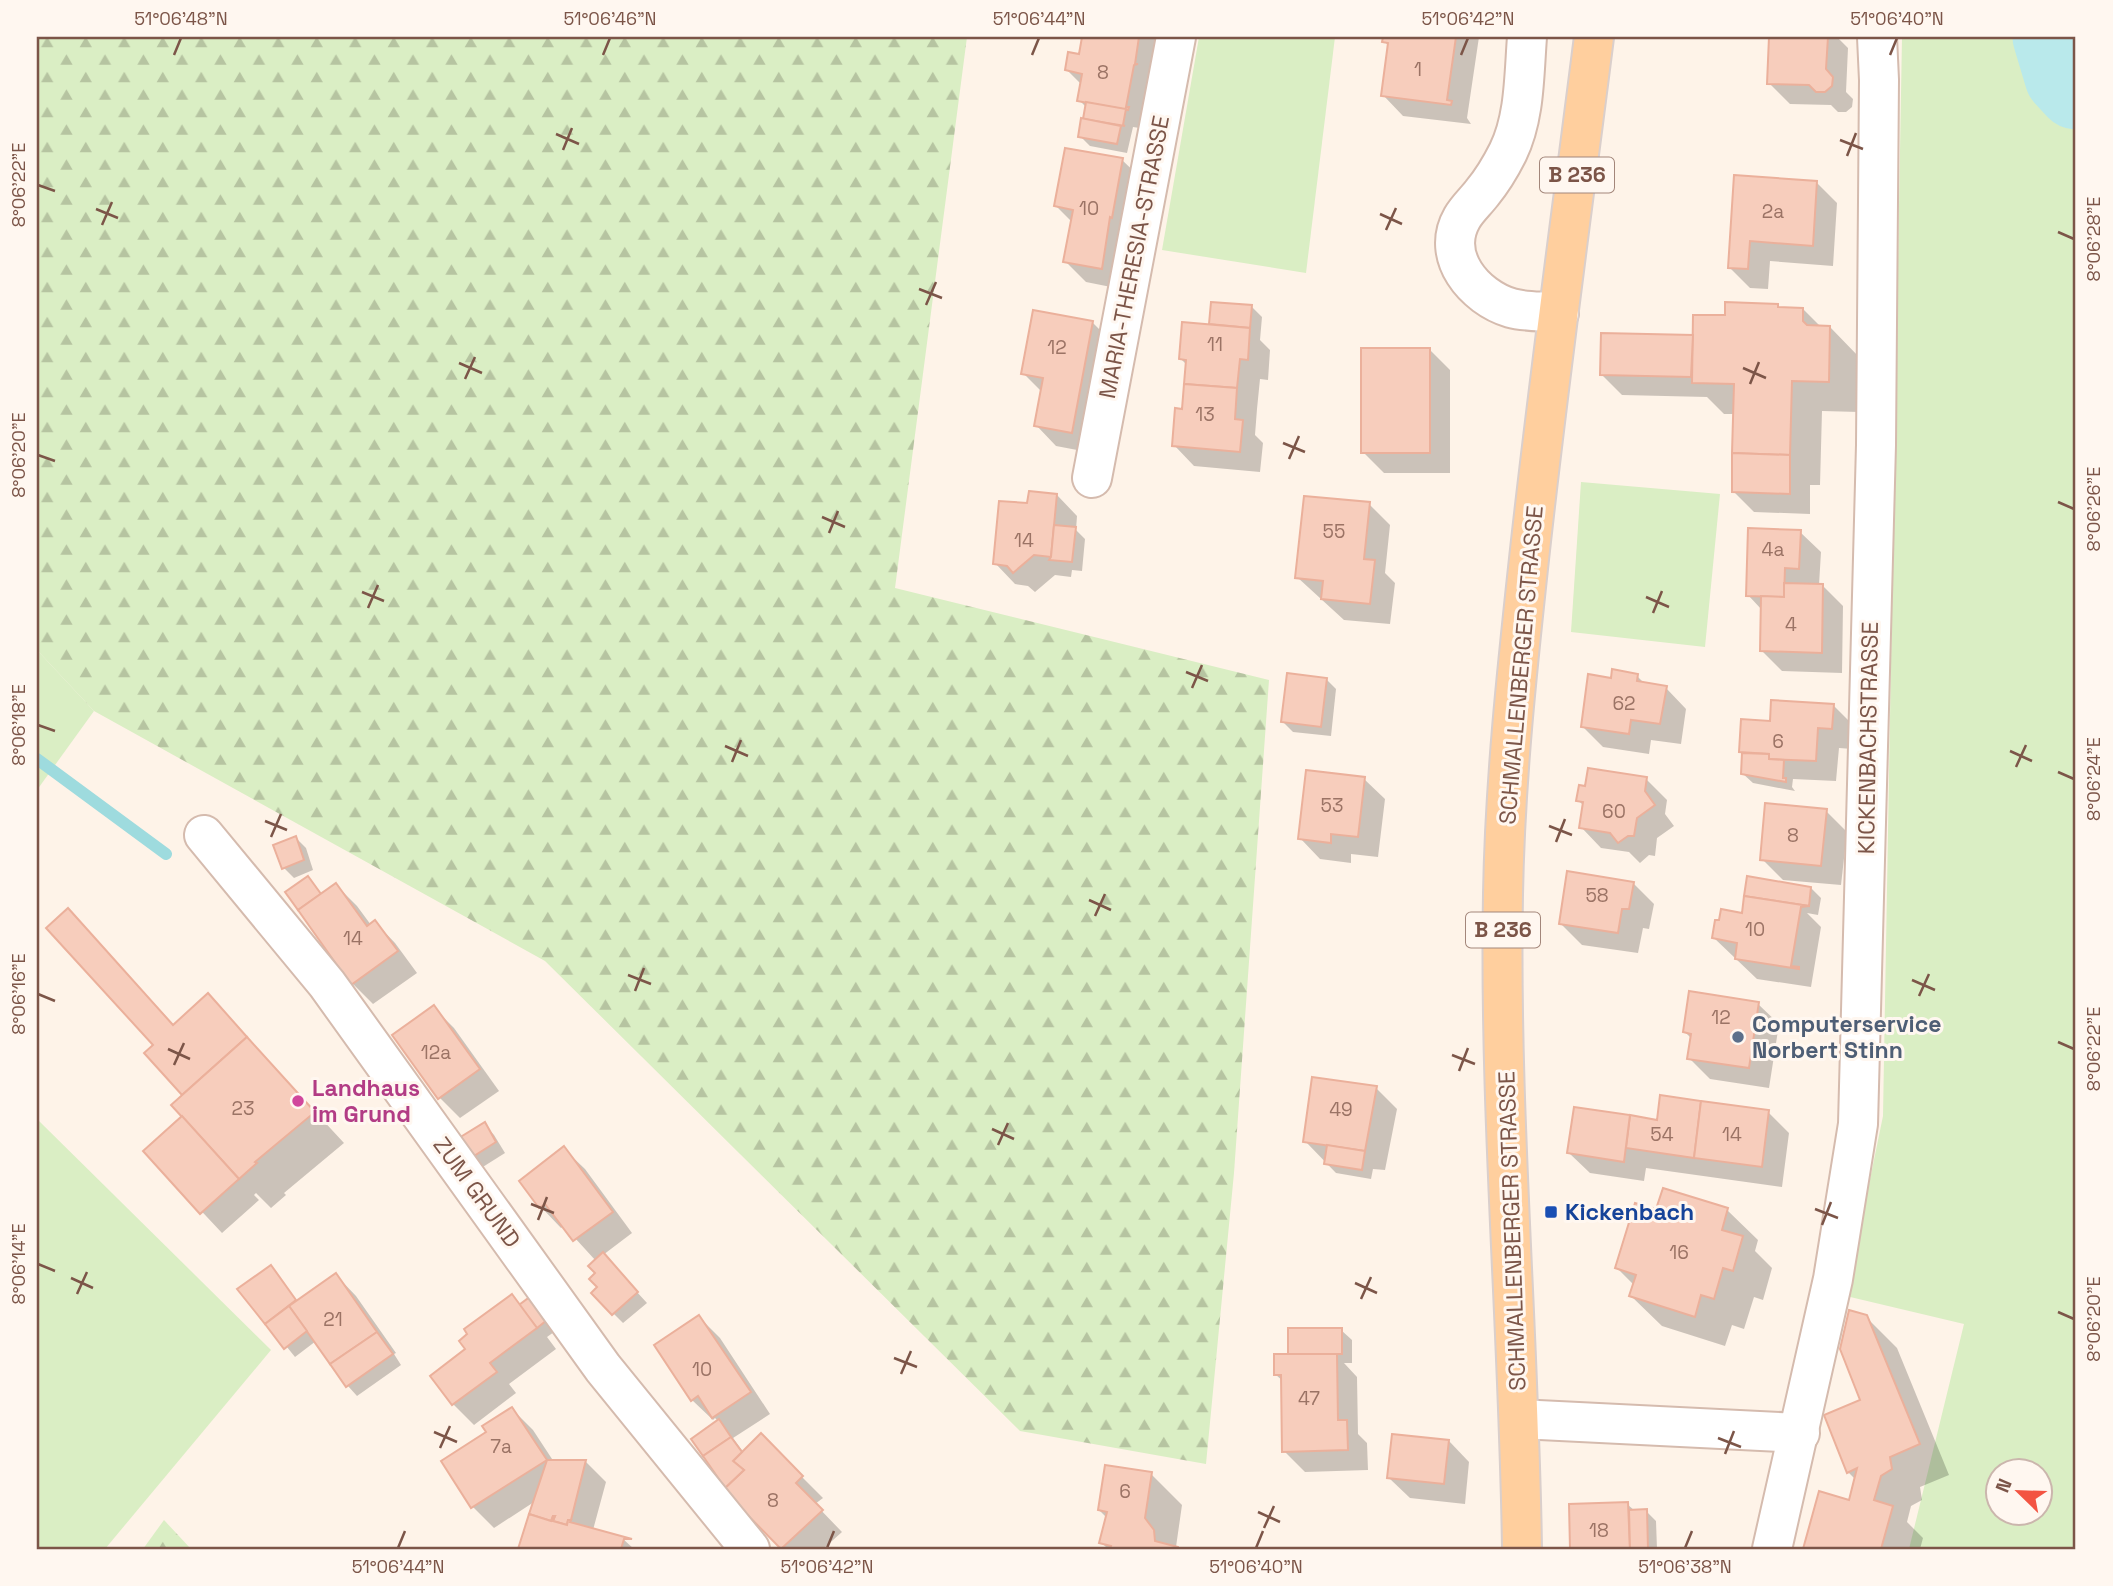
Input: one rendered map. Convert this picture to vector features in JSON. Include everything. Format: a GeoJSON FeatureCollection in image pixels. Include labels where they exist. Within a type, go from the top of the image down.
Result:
{"type":"FeatureCollection","features":[{"type":"Feature","properties":{"kind":"main road","name":"SCHMALLENBERGER STRASSE"},"geometry":{"type":"LineString","coordinates":[[1522,1549],[1520,1419],[1509,1196],[1503,894],[1510,736],[1542,435],[1594,37]]}},
{"type":"Feature","properties":{"kind":"street","name":"MARIA-THERESIA-STRASSE"},"geometry":{"type":"LineString","coordinates":[[1092,478],[1176,37]]}},
{"type":"Feature","properties":{"kind":"street"},"geometry":{"type":"LineString","coordinates":[[1527,37],[1521,108],[1516,132],[1507,154],[1485,189],[1462,218],[1455,237],[1456,256],[1463,273],[1475,287],[1493,300],[1512,308],[1559,313]]}},
{"type":"Feature","properties":{"kind":"street","name":"KICKENBACHSTRASSE"},"geometry":{"type":"LineString","coordinates":[[1772,1549],[1833,1279],[1858,1124],[1876,445],[1879,93],[1877,37]]}},
{"type":"Feature","properties":{"kind":"street","name":"ZUM GRUND"},"geometry":{"type":"LineString","coordinates":[[204,835],[327,984],[603,1368],[750,1549]]}},
{"type":"Feature","properties":{"kind":"street"},"geometry":{"type":"LineString","coordinates":[[1520,1419],[1800,1433]]}},
{"type":"Feature","properties":{"kind":"green space"},"geometry":{"type":"Polygon","coordinates":[[[37,37],[967,37],[895,588],[1269,680],[1234,1173],[1206,1464],[1020,1431],[545,961],[94,711],[37,650],[37,37]]]}},
{"type":"Feature","properties":{"kind":"green space"},"geometry":{"type":"Polygon","coordinates":[[[1199,37],[1335,37],[1306,273],[1162,250],[1199,37]]]}},
{"type":"Feature","properties":{"kind":"green space"},"geometry":{"type":"Polygon","coordinates":[[[1902,37],[2076,37],[2076,1549],[1909,1549],[1964,1324],[1846,1296],[1883,1116],[1902,37]]]}},
{"type":"Feature","properties":{"kind":"green space"},"geometry":{"type":"Polygon","coordinates":[[[1581,482],[1720,494],[1705,647],[1571,632],[1581,482]]]}},
{"type":"Feature","properties":{"kind":"green space"},"geometry":{"type":"Polygon","coordinates":[[[37,650],[94,711],[37,790],[37,650]]]}},
{"type":"Feature","properties":{"kind":"green space"},"geometry":{"type":"Polygon","coordinates":[[[37,1119],[271,1350],[105,1549],[37,1549],[37,1119]]]}},
{"type":"Feature","properties":{"kind":"green space"},"geometry":{"type":"Polygon","coordinates":[[[164,1520],[191,1549],[143,1549],[164,1520]]]}},
{"type":"Feature","properties":{"kind":"building"},"geometry":{"type":"Polygon","coordinates":[[[1082,37],[1139,37],[1135,64],[1138,64],[1134,65],[1126,107],[1129,107],[1128,110],[1077,101],[1082,74],[1065,70],[1068,52],[1079,54],[1082,37]]]}},
{"type":"Feature","properties":{"kind":"building"},"geometry":{"type":"Polygon","coordinates":[[[1383,37],[1456,37],[1447,100],[1452,101],[1451,105],[1381,96],[1388,43],[1382,42],[1383,37]]]}},
{"type":"Feature","properties":{"kind":"building"},"geometry":{"type":"Polygon","coordinates":[[[1769,37],[1828,37],[1826,69],[1833,77],[1832,86],[1825,92],[1816,92],[1809,85],[1767,84],[1769,37]]]}},
{"type":"Feature","properties":{"kind":"building"},"geometry":{"type":"Polygon","coordinates":[[[1086,102],[1126,109],[1125,126],[1083,119],[1086,102]]]}},
{"type":"Feature","properties":{"kind":"building"},"geometry":{"type":"Polygon","coordinates":[[[1081,118],[1121,126],[1117,144],[1078,137],[1081,118]]]}},
{"type":"Feature","properties":{"kind":"building"},"geometry":{"type":"Polygon","coordinates":[[[1065,148],[1123,158],[1102,269],[1063,262],[1073,210],[1054,206],[1065,148]]]}},
{"type":"Feature","properties":{"kind":"building"},"geometry":{"type":"Polygon","coordinates":[[[1734,175],[1817,181],[1813,246],[1750,241],[1748,269],[1728,268],[1734,175]]]}},
{"type":"Feature","properties":{"kind":"building"},"geometry":{"type":"Polygon","coordinates":[[[1211,302],[1252,305],[1250,328],[1209,324],[1211,302]]]}},
{"type":"Feature","properties":{"kind":"building"},"geometry":{"type":"Polygon","coordinates":[[[1725,302],[1803,308],[1803,321],[1807,325],[1830,326],[1829,382],[1792,381],[1790,455],[1732,453],[1734,384],[1692,383],[1693,315],[1725,315],[1725,302]]]}},
{"type":"Feature","properties":{"kind":"building"},"geometry":{"type":"Polygon","coordinates":[[[1033,310],[1093,321],[1072,433],[1034,426],[1043,378],[1021,374],[1033,310]]]}},
{"type":"Feature","properties":{"kind":"building"},"geometry":{"type":"Polygon","coordinates":[[[1182,322],[1250,328],[1248,360],[1240,359],[1237,388],[1184,384],[1186,360],[1179,359],[1182,322]]]}},
{"type":"Feature","properties":{"kind":"building"},"geometry":{"type":"Polygon","coordinates":[[[1601,333],[1693,335],[1691,377],[1600,375],[1601,333]]]}},
{"type":"Feature","properties":{"kind":"building"},"geometry":{"type":"Polygon","coordinates":[[[1361,348],[1430,348],[1430,453],[1361,453],[1361,348]]]}},
{"type":"Feature","properties":{"kind":"building"},"geometry":{"type":"Polygon","coordinates":[[[1184,384],[1237,388],[1235,419],[1243,420],[1240,452],[1172,446],[1175,408],[1182,409],[1184,384]]]}},
{"type":"Feature","properties":{"kind":"building"},"geometry":{"type":"Polygon","coordinates":[[[1732,453],[1790,455],[1790,494],[1732,492],[1732,453]]]}},
{"type":"Feature","properties":{"kind":"building"},"geometry":{"type":"Polygon","coordinates":[[[1029,491],[1057,494],[1051,557],[1034,555],[1013,573],[1007,566],[993,564],[999,501],[1027,503],[1029,491]]]}},
{"type":"Feature","properties":{"kind":"building"},"geometry":{"type":"Polygon","coordinates":[[[1304,496],[1370,502],[1364,559],[1375,560],[1370,604],[1321,599],[1323,581],[1295,578],[1304,496]]]}},
{"type":"Feature","properties":{"kind":"building"},"geometry":{"type":"Polygon","coordinates":[[[1054,525],[1076,527],[1072,562],[1049,560],[1054,525]]]}},
{"type":"Feature","properties":{"kind":"building"},"geometry":{"type":"Polygon","coordinates":[[[1748,528],[1801,530],[1799,569],[1785,568],[1784,597],[1746,596],[1748,528]]]}},
{"type":"Feature","properties":{"kind":"building"},"geometry":{"type":"Polygon","coordinates":[[[1784,583],[1823,584],[1822,653],[1760,651],[1761,596],[1784,597],[1784,583]]]}},
{"type":"Feature","properties":{"kind":"building"},"geometry":{"type":"Polygon","coordinates":[[[1612,669],[1638,674],[1637,681],[1667,686],[1660,724],[1631,720],[1629,734],[1581,727],[1588,674],[1611,678],[1612,669]]]}},
{"type":"Feature","properties":{"kind":"building"},"geometry":{"type":"Polygon","coordinates":[[[1287,673],[1327,678],[1321,727],[1281,722],[1287,673]]]}},
{"type":"Feature","properties":{"kind":"building"},"geometry":{"type":"Polygon","coordinates":[[[1771,700],[1834,704],[1832,729],[1818,728],[1816,761],[1769,759],[1769,754],[1739,752],[1741,719],[1770,721],[1771,700]]]}},
{"type":"Feature","properties":{"kind":"building"},"geometry":{"type":"Polygon","coordinates":[[[1742,753],[1769,754],[1769,759],[1784,760],[1783,778],[1786,778],[1786,782],[1741,774],[1742,753]]]}},
{"type":"Feature","properties":{"kind":"building"},"geometry":{"type":"Polygon","coordinates":[[[1588,768],[1647,777],[1645,791],[1655,805],[1637,818],[1634,836],[1628,836],[1618,843],[1610,833],[1579,828],[1583,802],[1576,801],[1579,785],[1585,786],[1588,768]]]}},
{"type":"Feature","properties":{"kind":"building"},"geometry":{"type":"Polygon","coordinates":[[[1306,770],[1365,777],[1358,837],[1331,834],[1331,843],[1298,839],[1306,770]]]}},
{"type":"Feature","properties":{"kind":"building"},"geometry":{"type":"Polygon","coordinates":[[[1765,803],[1827,809],[1821,866],[1760,860],[1765,803]]]}},
{"type":"Feature","properties":{"kind":"building"},"geometry":{"type":"Polygon","coordinates":[[[296,836],[304,860],[282,869],[273,845],[296,836]]]}},
{"type":"Feature","properties":{"kind":"building"},"geometry":{"type":"Polygon","coordinates":[[[1567,871],[1634,882],[1629,909],[1622,909],[1618,933],[1559,924],[1567,871]]]}},
{"type":"Feature","properties":{"kind":"building"},"geometry":{"type":"Polygon","coordinates":[[[308,876],[321,894],[298,910],[285,892],[308,876]]]}},
{"type":"Feature","properties":{"kind":"building"},"geometry":{"type":"Polygon","coordinates":[[[1747,876],[1811,887],[1809,906],[1744,896],[1747,876]]]}},
{"type":"Feature","properties":{"kind":"building"},"geometry":{"type":"Polygon","coordinates":[[[336,883],[367,926],[375,920],[398,951],[351,985],[298,910],[336,883]]]}},
{"type":"Feature","properties":{"kind":"building"},"geometry":{"type":"Polygon","coordinates":[[[1744,896],[1809,906],[1801,907],[1791,966],[1799,969],[1735,959],[1737,943],[1712,938],[1715,920],[1719,920],[1721,909],[1742,913],[1744,896]]]}},
{"type":"Feature","properties":{"kind":"building"},"geometry":{"type":"Polygon","coordinates":[[[68,908],[173,1025],[208,993],[247,1037],[182,1095],[144,1053],[153,1045],[46,928],[68,908]]]}},
{"type":"Feature","properties":{"kind":"building"},"geometry":{"type":"Polygon","coordinates":[[[1689,991],[1759,1002],[1749,1068],[1687,1059],[1691,1034],[1683,1032],[1689,991]]]}},
{"type":"Feature","properties":{"kind":"building"},"geometry":{"type":"Polygon","coordinates":[[[434,1005],[480,1069],[438,1099],[392,1035],[434,1005]]]}},
{"type":"Feature","properties":{"kind":"building"},"geometry":{"type":"Polygon","coordinates":[[[247,1037],[315,1112],[255,1162],[257,1163],[239,1179],[171,1105],[247,1037]]]}},
{"type":"Feature","properties":{"kind":"building"},"geometry":{"type":"Polygon","coordinates":[[[1312,1077],[1377,1086],[1365,1151],[1303,1142],[1312,1077]]]}},
{"type":"Feature","properties":{"kind":"building"},"geometry":{"type":"Polygon","coordinates":[[[1660,1095],[1701,1101],[1694,1158],[1626,1148],[1630,1115],[1657,1120],[1660,1095]]]}},
{"type":"Feature","properties":{"kind":"building"},"geometry":{"type":"Polygon","coordinates":[[[1701,1101],[1769,1110],[1762,1167],[1694,1158],[1701,1101]]]}},
{"type":"Feature","properties":{"kind":"building"},"geometry":{"type":"Polygon","coordinates":[[[1574,1107],[1630,1115],[1624,1162],[1567,1153],[1574,1107]]]}},
{"type":"Feature","properties":{"kind":"building"},"geometry":{"type":"Polygon","coordinates":[[[182,1116],[239,1179],[200,1214],[143,1151],[182,1116]]]}},
{"type":"Feature","properties":{"kind":"building"},"geometry":{"type":"Polygon","coordinates":[[[485,1122],[496,1142],[466,1161],[454,1141],[485,1122]]]}},
{"type":"Feature","properties":{"kind":"building"},"geometry":{"type":"Polygon","coordinates":[[[1327,1145],[1365,1151],[1362,1170],[1324,1164],[1327,1145]]]}},
{"type":"Feature","properties":{"kind":"building"},"geometry":{"type":"Polygon","coordinates":[[[564,1146],[613,1212],[573,1241],[545,1204],[539,1208],[519,1181],[564,1146]]]}},
{"type":"Feature","properties":{"kind":"building"},"geometry":{"type":"Polygon","coordinates":[[[1663,1188],[1728,1208],[1722,1230],[1743,1236],[1733,1271],[1723,1268],[1714,1299],[1701,1295],[1695,1317],[1629,1296],[1636,1275],[1615,1268],[1635,1203],[1656,1209],[1663,1188]]]}},
{"type":"Feature","properties":{"kind":"building"},"geometry":{"type":"Polygon","coordinates":[[[603,1252],[638,1292],[612,1315],[591,1293],[597,1287],[589,1279],[595,1273],[588,1266],[603,1252]]]}},
{"type":"Feature","properties":{"kind":"building"},"geometry":{"type":"Polygon","coordinates":[[[271,1265],[296,1300],[265,1324],[237,1289],[271,1265]]]}},
{"type":"Feature","properties":{"kind":"building"},"geometry":{"type":"Polygon","coordinates":[[[336,1273],[377,1332],[330,1364],[289,1306],[336,1273]]]}},
{"type":"Feature","properties":{"kind":"building"},"geometry":{"type":"Polygon","coordinates":[[[535,1293],[552,1316],[537,1328],[519,1305],[535,1293]]]}},
{"type":"Feature","properties":{"kind":"building"},"geometry":{"type":"Polygon","coordinates":[[[512,1294],[537,1328],[490,1363],[497,1372],[452,1405],[430,1376],[465,1349],[459,1341],[467,1334],[464,1329],[512,1294]]]}},
{"type":"Feature","properties":{"kind":"building"},"geometry":{"type":"Polygon","coordinates":[[[289,1306],[307,1331],[284,1349],[265,1324],[289,1306]]]}},
{"type":"Feature","properties":{"kind":"building"},"geometry":{"type":"Polygon","coordinates":[[[1849,1310],[1867,1315],[1920,1444],[1890,1457],[1892,1469],[1881,1476],[1874,1500],[1893,1506],[1881,1549],[1803,1549],[1819,1491],[1849,1500],[1857,1468],[1847,1473],[1824,1415],[1860,1400],[1840,1349],[1849,1310]]]}},
{"type":"Feature","properties":{"kind":"building"},"geometry":{"type":"Polygon","coordinates":[[[699,1315],[751,1392],[712,1418],[698,1396],[691,1401],[654,1345],[699,1315]]]}},
{"type":"Feature","properties":{"kind":"building"},"geometry":{"type":"Polygon","coordinates":[[[1288,1328],[1342,1328],[1342,1354],[1288,1354],[1288,1328]]]}},
{"type":"Feature","properties":{"kind":"building"},"geometry":{"type":"Polygon","coordinates":[[[377,1332],[393,1354],[346,1387],[330,1364],[377,1332]]]}},
{"type":"Feature","properties":{"kind":"building"},"geometry":{"type":"Polygon","coordinates":[[[1274,1354],[1337,1354],[1338,1420],[1347,1420],[1348,1450],[1282,1452],[1281,1375],[1274,1375],[1274,1354]]]}},
{"type":"Feature","properties":{"kind":"building"},"geometry":{"type":"Polygon","coordinates":[[[512,1407],[547,1460],[471,1508],[441,1461],[486,1432],[482,1426],[512,1407]]]}},
{"type":"Feature","properties":{"kind":"building"},"geometry":{"type":"Polygon","coordinates":[[[719,1419],[731,1437],[703,1456],[691,1439],[719,1419]]]}},
{"type":"Feature","properties":{"kind":"building"},"geometry":{"type":"Polygon","coordinates":[[[761,1433],[803,1476],[796,1483],[823,1510],[781,1549],[723,1490],[744,1470],[733,1461],[761,1433]]]}},
{"type":"Feature","properties":{"kind":"building"},"geometry":{"type":"Polygon","coordinates":[[[1392,1434],[1449,1440],[1444,1484],[1387,1478],[1392,1434]]]}},
{"type":"Feature","properties":{"kind":"building"},"geometry":{"type":"Polygon","coordinates":[[[731,1437],[742,1452],[733,1461],[744,1470],[725,1488],[703,1456],[731,1437]]]}},
{"type":"Feature","properties":{"kind":"building"},"geometry":{"type":"Polygon","coordinates":[[[547,1460],[586,1460],[571,1520],[568,1520],[567,1525],[553,1521],[555,1516],[551,1521],[529,1514],[547,1460]]]}},
{"type":"Feature","properties":{"kind":"building"},"geometry":{"type":"Polygon","coordinates":[[[1105,1465],[1152,1472],[1145,1518],[1154,1530],[1155,1541],[1178,1549],[1110,1549],[1111,1546],[1099,1543],[1107,1512],[1098,1510],[1105,1465]]]}},
{"type":"Feature","properties":{"kind":"building"},"geometry":{"type":"Polygon","coordinates":[[[1628,1502],[1630,1549],[1570,1549],[1569,1504],[1628,1502]]]}},
{"type":"Feature","properties":{"kind":"building"},"geometry":{"type":"Polygon","coordinates":[[[1647,1509],[1648,1549],[1630,1549],[1629,1510],[1647,1509]]]}},
{"type":"Feature","properties":{"kind":"building"},"geometry":{"type":"Polygon","coordinates":[[[529,1514],[551,1521],[555,1516],[553,1521],[567,1525],[568,1520],[571,1520],[570,1522],[632,1539],[624,1539],[621,1549],[518,1549],[529,1514]]]}},
{"type":"Feature","properties":{"kind":"waterway"},"geometry":{"type":"LineString","coordinates":[[2051,37],[2063,77],[2076,91]]}},
{"type":"Feature","properties":{"kind":"waterway","name":"Kickenbach"},"geometry":{"type":"LineString","coordinates":[[37,759],[166,854]]}},
{"type":"Feature","properties":{"kind":"place","name":"Computerservice Norbert Stinn"},"geometry":{"type":"Point","coordinates":[1738,1037]}},
{"type":"Feature","properties":{"kind":"place","name":"Landhaus im Grund"},"geometry":{"type":"Point","coordinates":[298,1101]}},
{"type":"Feature","properties":{"kind":"place","name":"Kickenbach"},"geometry":{"type":"Point","coordinates":[1551,1212]}}]}
